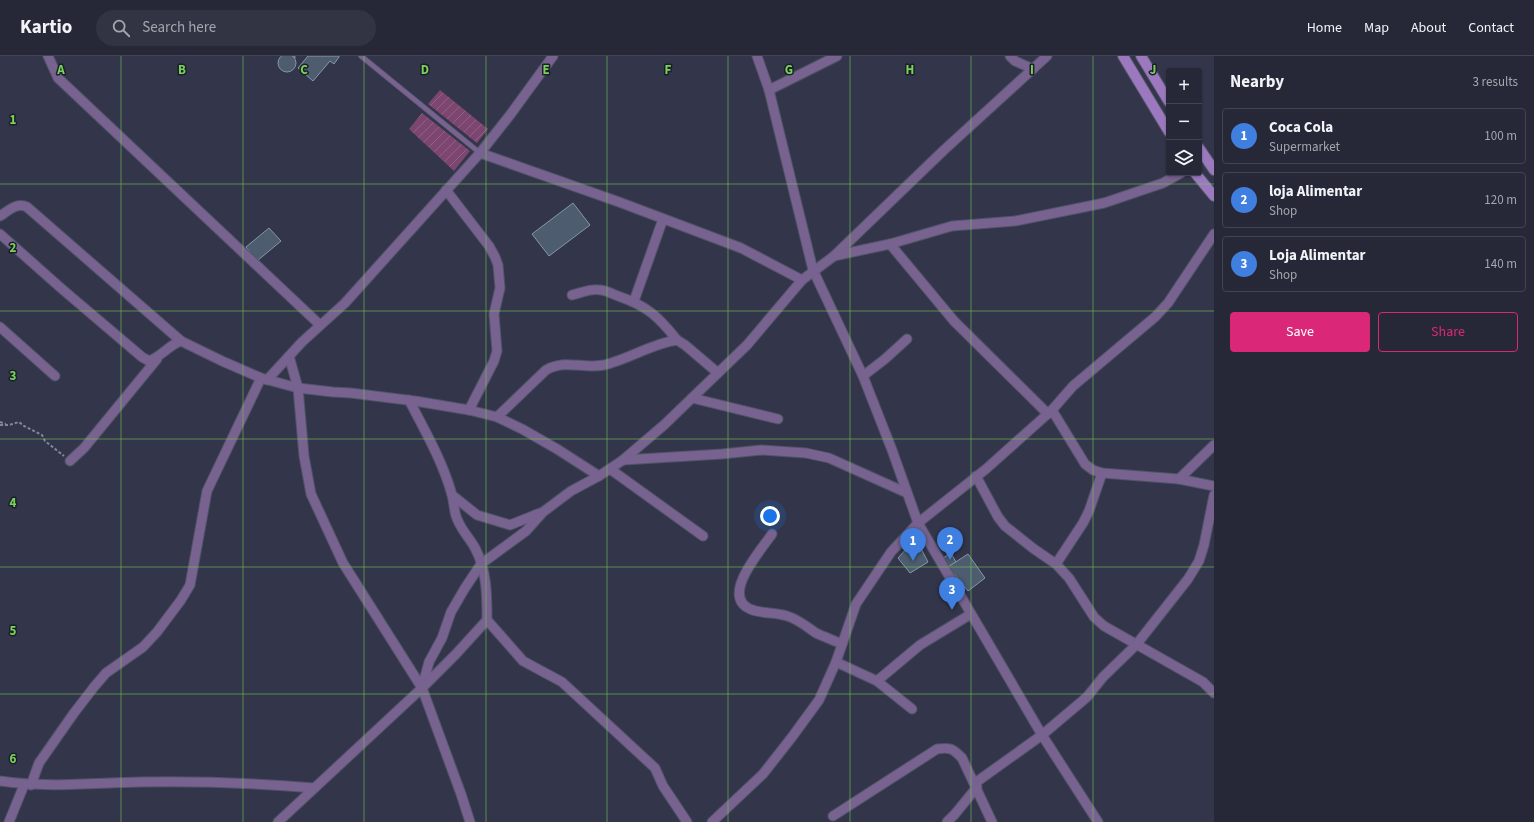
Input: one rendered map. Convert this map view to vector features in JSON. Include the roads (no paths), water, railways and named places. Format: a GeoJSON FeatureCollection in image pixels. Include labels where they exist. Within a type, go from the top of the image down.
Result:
{"type":"FeatureCollection","features":[{"type":"Feature","properties":{"kind":"street"},"geometry":{"type":"LineString","coordinates":[[48,56],[58,78],[320,325]]}},
{"type":"Feature","properties":{"kind":"street"},"geometry":{"type":"LineString","coordinates":[[9,822],[40,763],[74,713],[106,673],[143,647],[157,632],[181,600],[190,585],[207,491],[264,379],[345,303],[480,153],[554,56]]}},
{"type":"Feature","properties":{"kind":"street"},"geometry":{"type":"LineString","coordinates":[[757,56],[769,90],[813,270],[863,376],[918,523],[1042,735],[1098,822]]}},
{"type":"Feature","properties":{"kind":"street"},"geometry":{"type":"LineString","coordinates":[[769,90],[837,56]]}},
{"type":"Feature","properties":{"kind":"street"},"geometry":{"type":"LineString","coordinates":[[1010,56],[1015,61],[1033,69]]}},
{"type":"Feature","properties":{"kind":"street"},"geometry":{"type":"LineString","coordinates":[[422,688],[429,662],[442,638],[452,612],[465,588],[481,564],[526,531],[543,512],[571,491],[600,476],[623,460],[664,425],[747,345],[802,280],[813,270],[834,256],[944,150],[1047,56]]}},
{"type":"Feature","properties":{"kind":"street"},"geometry":{"type":"LineString","coordinates":[[1123,56],[1166,127]]}},
{"type":"Feature","properties":{"kind":"street"},"geometry":{"type":"LineString","coordinates":[[1141,56],[1166,97]]}},
{"type":"Feature","properties":{"kind":"street"},"geometry":{"type":"LineString","coordinates":[[1202,152],[1214,170]]}},
{"type":"Feature","properties":{"kind":"street"},"geometry":{"type":"LineString","coordinates":[[480,153],[741,248],[802,280]]}},
{"type":"Feature","properties":{"kind":"street"},"geometry":{"type":"LineString","coordinates":[[834,256],[890,244],[952,226],[1015,221],[1104,203],[1163,183],[1176,176]]}},
{"type":"Feature","properties":{"kind":"street"},"geometry":{"type":"LineString","coordinates":[[1197,176],[1214,196]]}},
{"type":"Feature","properties":{"kind":"street"},"geometry":{"type":"LineString","coordinates":[[446,190],[489,246],[498,266],[500,288],[494,314],[497,351],[494,361],[469,410]]}},
{"type":"Feature","properties":{"kind":"street"},"geometry":{"type":"LineString","coordinates":[[0,216],[17,206],[23,205],[27,207],[181,341],[264,379],[298,388],[409,400],[469,410],[497,417],[552,446],[600,476]]}},
{"type":"Feature","properties":{"kind":"street"},"geometry":{"type":"LineString","coordinates":[[634,301],[663,219]]}},
{"type":"Feature","properties":{"kind":"street"},"geometry":{"type":"LineString","coordinates":[[0,234],[142,357],[149,361],[158,358]]}},
{"type":"Feature","properties":{"kind":"street"},"geometry":{"type":"LineString","coordinates":[[712,822],[762,774],[819,700],[836,662],[856,604],[891,552],[918,523],[976,476],[1050,412],[1073,386],[1161,310],[1214,234]]}},
{"type":"Feature","properties":{"kind":"street"},"geometry":{"type":"LineString","coordinates":[[890,244],[954,321],[1050,412],[1085,464],[1093,470],[1102,473],[1179,479],[1214,486]]}},
{"type":"Feature","properties":{"kind":"street"},"geometry":{"type":"LineString","coordinates":[[572,295],[588,290],[600,290],[634,301],[661,320],[677,340],[718,373]]}},
{"type":"Feature","properties":{"kind":"street"},"geometry":{"type":"LineString","coordinates":[[0,327],[55,376]]}},
{"type":"Feature","properties":{"kind":"street"},"geometry":{"type":"LineString","coordinates":[[863,376],[907,339]]}},
{"type":"Feature","properties":{"kind":"street"},"geometry":{"type":"LineString","coordinates":[[497,417],[546,370],[554,365],[604,365],[664,342],[677,340]]}},
{"type":"Feature","properties":{"kind":"street"},"geometry":{"type":"LineString","coordinates":[[70,461],[84,448],[158,358],[176,343],[181,341]]}},
{"type":"Feature","properties":{"kind":"street"},"geometry":{"type":"LineString","coordinates":[[289,356],[298,388],[304,456],[311,494],[342,563],[422,688],[470,822]]}},
{"type":"Feature","properties":{"kind":"street"},"geometry":{"type":"LineString","coordinates":[[692,398],[778,419]]}},
{"type":"Feature","properties":{"kind":"street"},"geometry":{"type":"LineString","coordinates":[[409,400],[434,447],[452,495],[456,515],[463,531],[475,548],[481,564],[487,591],[487,620],[523,661],[562,682],[655,768],[663,786],[687,822]]}},
{"type":"Feature","properties":{"kind":"street"},"geometry":{"type":"LineString","coordinates":[[1179,479],[1214,446]]}},
{"type":"Feature","properties":{"kind":"street"},"geometry":{"type":"LineString","coordinates":[[623,460],[761,450],[806,453],[829,458],[907,493]]}},
{"type":"Feature","properties":{"kind":"street"},"geometry":{"type":"LineString","coordinates":[[610,469],[703,536]]}},
{"type":"Feature","properties":{"kind":"street"},"geometry":{"type":"LineString","coordinates":[[1056,564],[1086,517],[1102,473]]}},
{"type":"Feature","properties":{"kind":"street"},"geometry":{"type":"LineString","coordinates":[[976,476],[998,517],[1005,526],[1056,564],[1069,578],[1094,617],[1104,626],[1203,682],[1214,693]]}},
{"type":"Feature","properties":{"kind":"street"},"geometry":{"type":"LineString","coordinates":[[452,495],[477,515],[510,525],[543,512]]}},
{"type":"Feature","properties":{"kind":"street"},"geometry":{"type":"LineString","coordinates":[[946,822],[955,814],[976,785],[1042,735],[1087,697],[1103,677],[1136,645],[1188,579],[1199,561],[1204,545],[1214,495]]}},
{"type":"Feature","properties":{"kind":"street"},"geometry":{"type":"LineString","coordinates":[[772,534],[742,579],[739,590],[740,600],[751,610],[788,616],[817,633],[842,644]]}},
{"type":"Feature","properties":{"kind":"street"},"geometry":{"type":"LineString","coordinates":[[877,681],[920,645],[971,614]]}},
{"type":"Feature","properties":{"kind":"street"},"geometry":{"type":"LineString","coordinates":[[278,822],[422,688],[487,620]]}},
{"type":"Feature","properties":{"kind":"street"},"geometry":{"type":"LineString","coordinates":[[836,662],[877,681],[912,709]]}},
{"type":"Feature","properties":{"kind":"street"},"geometry":{"type":"LineString","coordinates":[[833,816],[938,749],[948,748],[955,750],[962,758],[976,785],[992,822]]}},
{"type":"Feature","properties":{"kind":"street"},"geometry":{"type":"LineString","coordinates":[[0,781],[28,785],[89,785],[139,782],[259,783],[314,788]]}},
{"type":"Feature","properties":{"kind":"lane"},"geometry":{"type":"LineString","coordinates":[[361,56],[480,153]]}},
{"type":"Feature","properties":{"kind":"place","name":"loja Alimentar"},"geometry":{"type":"Point","coordinates":[950,560]}},
{"type":"Feature","properties":{"kind":"place","name":"Coca Cola"},"geometry":{"type":"Point","coordinates":[913,561]}},
{"type":"Feature","properties":{"kind":"place","name":"Loja Alimentar"},"geometry":{"type":"Point","coordinates":[952,610]}}]}
